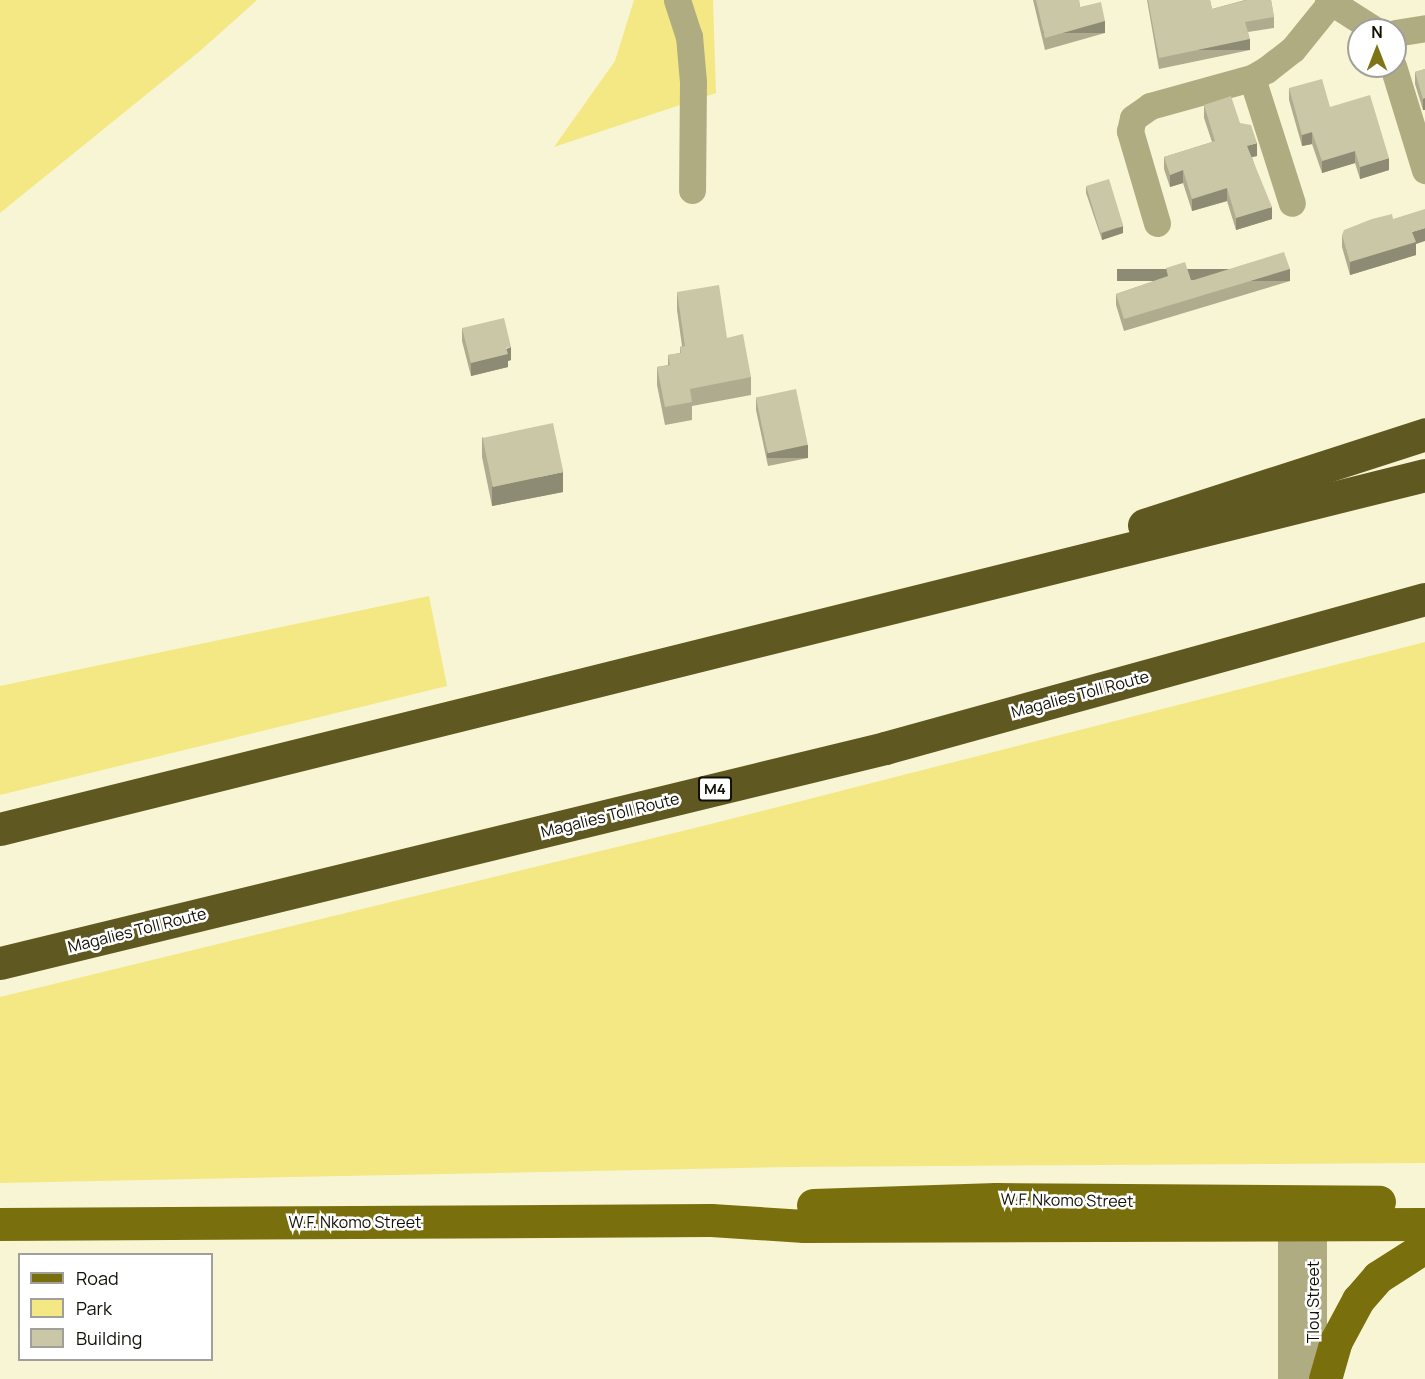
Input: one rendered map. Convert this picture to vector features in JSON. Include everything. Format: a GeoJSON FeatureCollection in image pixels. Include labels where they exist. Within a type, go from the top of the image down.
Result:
{"type":"FeatureCollection","features":[{"type":"Feature","properties":{"kind":"highway"},"geometry":{"type":"LineString","coordinates":[[860,618],[1425,434]]}},
{"type":"Feature","properties":{"kind":"highway"},"geometry":{"type":"LineString","coordinates":[[0,829],[860,618],[1425,475]]}},
{"type":"Feature","properties":{"kind":"highway","name":"Magalies Toll Route"},"geometry":{"type":"LineString","coordinates":[[0,963],[885,748],[1425,599]]}},
{"type":"Feature","properties":{"kind":"highway"},"geometry":{"type":"LineString","coordinates":[[885,748],[1425,617]]}},
{"type":"Feature","properties":{"kind":"main road","name":"W.F. Nkomo Street"},"geometry":{"type":"LineString","coordinates":[[0,1224],[711,1220],[804,1226],[1302,1213],[1425,1203]]}},
{"type":"Feature","properties":{"kind":"main road","name":"W.F. Nkomo Street"},"geometry":{"type":"LineString","coordinates":[[1302,1213],[1425,1224]]}},
{"type":"Feature","properties":{"kind":"main road"},"geometry":{"type":"LineString","coordinates":[[1325,1379],[1336,1341],[1358,1300],[1378,1277],[1425,1247]]}},
{"type":"Feature","properties":{"kind":"street"},"geometry":{"type":"LineString","coordinates":[[677,0],[689,36],[692,70],[692,190]]}},
{"type":"Feature","properties":{"kind":"street"},"geometry":{"type":"LineString","coordinates":[[1157,223],[1131,131],[1133,118],[1150,106],[1252,78],[1293,49],[1330,1],[1356,18]]}},
{"type":"Feature","properties":{"kind":"street"},"geometry":{"type":"LineString","coordinates":[[1407,31],[1425,28]]}},
{"type":"Feature","properties":{"kind":"street"},"geometry":{"type":"LineString","coordinates":[[1252,78],[1292,203]]}},
{"type":"Feature","properties":{"kind":"street"},"geometry":{"type":"LineString","coordinates":[[1397,78],[1425,170]]}},
{"type":"Feature","properties":{"kind":"street","name":"Tlou Street"},"geometry":{"type":"LineString","coordinates":[[1291,1379],[1302,1213]]}},
{"type":"Feature","properties":{"kind":"street","name":"Tlou Street"},"geometry":{"type":"LineString","coordinates":[[1302,1213],[1313,1379]]}},
{"type":"Feature","properties":{"kind":"green space"},"geometry":{"type":"Polygon","coordinates":[[[0,0],[257,0],[200,51],[0,213],[0,0]]]}},
{"type":"Feature","properties":{"kind":"green space"},"geometry":{"type":"Polygon","coordinates":[[[634,0],[713,0],[716,93],[554,147],[615,61],[634,0]]]}},
{"type":"Feature","properties":{"kind":"green space"},"geometry":{"type":"Polygon","coordinates":[[[429,596],[447,686],[0,795],[0,686],[429,596]]]}},
{"type":"Feature","properties":{"kind":"green space"},"geometry":{"type":"Polygon","coordinates":[[[1425,642],[1425,1163],[791,1167],[0,1183],[0,997],[707,825],[1425,642]]]}},
{"type":"Feature","properties":{"kind":"building"},"geometry":{"type":"Polygon","coordinates":[[[1036,0],[1079,0],[1080,7],[1101,2],[1105,21],[1045,38],[1036,0]]]}},
{"type":"Feature","properties":{"kind":"building"},"geometry":{"type":"Polygon","coordinates":[[[1148,0],[1210,0],[1212,9],[1247,0],[1271,0],[1274,17],[1245,22],[1250,39],[1159,58],[1148,0]]]}},
{"type":"Feature","properties":{"kind":"building"},"geometry":{"type":"Polygon","coordinates":[[[1425,69],[1425,98],[1423,99],[1415,72],[1425,69]]]}},
{"type":"Feature","properties":{"kind":"building"},"geometry":{"type":"Polygon","coordinates":[[[1322,79],[1330,107],[1370,95],[1389,158],[1360,167],[1355,151],[1322,161],[1312,132],[1302,135],[1289,88],[1322,79]]]}},
{"type":"Feature","properties":{"kind":"building"},"geometry":{"type":"Polygon","coordinates":[[[1231,96],[1240,123],[1251,125],[1257,143],[1247,146],[1272,207],[1236,218],[1227,188],[1192,199],[1183,170],[1170,175],[1164,157],[1215,141],[1204,105],[1231,96]]]}},
{"type":"Feature","properties":{"kind":"building"},"geometry":{"type":"Polygon","coordinates":[[[1109,179],[1123,226],[1100,233],[1086,186],[1109,179]]]}},
{"type":"Feature","properties":{"kind":"building"},"geometry":{"type":"Polygon","coordinates":[[[1425,209],[1425,228],[1412,232],[1416,242],[1350,262],[1342,235],[1344,230],[1372,219],[1392,214],[1393,219],[1425,209]]]}},
{"type":"Feature","properties":{"kind":"building"},"geometry":{"type":"Polygon","coordinates":[[[1284,252],[1290,269],[1124,319],[1116,294],[1168,276],[1166,268],[1185,262],[1191,280],[1194,280],[1284,252]]]}},
{"type":"Feature","properties":{"kind":"building"},"geometry":{"type":"Polygon","coordinates":[[[719,285],[727,338],[743,334],[751,377],[690,389],[692,402],[665,407],[657,367],[670,365],[668,355],[681,353],[680,347],[685,346],[677,292],[719,285]]]}},
{"type":"Feature","properties":{"kind":"building"},"geometry":{"type":"Polygon","coordinates":[[[504,318],[511,347],[506,348],[508,354],[471,363],[462,328],[504,318]]]}},
{"type":"Feature","properties":{"kind":"building"},"geometry":{"type":"Polygon","coordinates":[[[796,389],[808,445],[768,453],[756,398],[796,389]]]}},
{"type":"Feature","properties":{"kind":"building"},"geometry":{"type":"Polygon","coordinates":[[[553,423],[563,472],[493,487],[483,438],[553,423]]]}}]}
